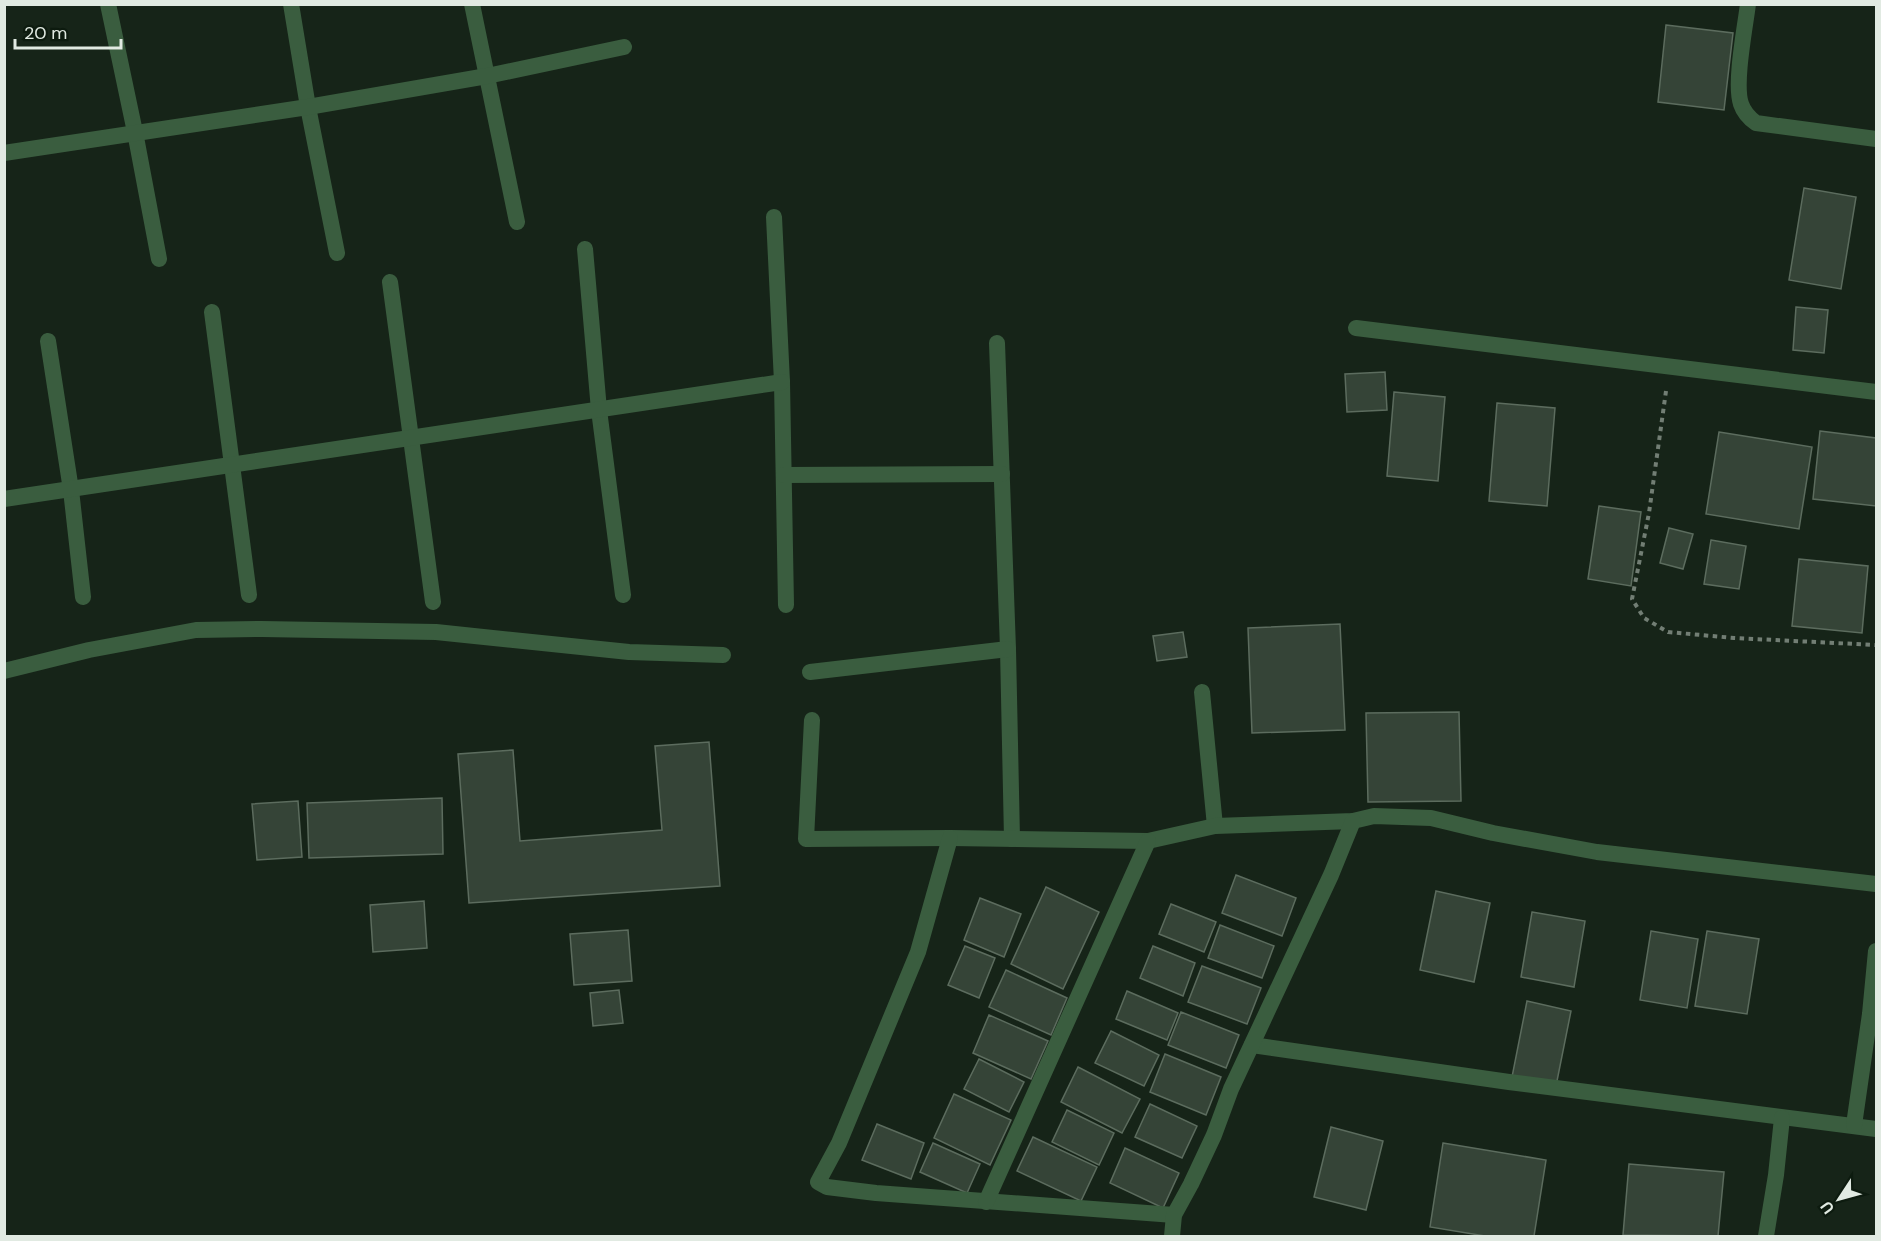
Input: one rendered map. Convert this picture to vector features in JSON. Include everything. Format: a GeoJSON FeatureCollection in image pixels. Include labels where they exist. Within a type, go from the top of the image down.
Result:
{"type":"FeatureCollection","features":[{"type":"Feature","properties":{"kind":"street"},"geometry":{"type":"LineString","coordinates":[[108,4],[159,259]]}},
{"type":"Feature","properties":{"kind":"street"},"geometry":{"type":"LineString","coordinates":[[291,4],[308,107],[337,253]]}},
{"type":"Feature","properties":{"kind":"street"},"geometry":{"type":"LineString","coordinates":[[472,4],[517,222]]}},
{"type":"Feature","properties":{"kind":"street"},"geometry":{"type":"LineString","coordinates":[[1748,4],[1738,88],[1741,104],[1747,116],[1756,123],[1876,139]]}},
{"type":"Feature","properties":{"kind":"street"},"geometry":{"type":"LineString","coordinates":[[4,153],[308,107],[487,76],[624,46]]}},
{"type":"Feature","properties":{"kind":"street"},"geometry":{"type":"LineString","coordinates":[[774,217],[782,382],[786,605]]}},
{"type":"Feature","properties":{"kind":"street"},"geometry":{"type":"LineString","coordinates":[[585,249],[599,410],[623,595]]}},
{"type":"Feature","properties":{"kind":"street"},"geometry":{"type":"LineString","coordinates":[[390,282],[433,602]]}},
{"type":"Feature","properties":{"kind":"street"},"geometry":{"type":"LineString","coordinates":[[212,312],[249,595]]}},
{"type":"Feature","properties":{"kind":"street"},"geometry":{"type":"LineString","coordinates":[[1356,328],[1876,392]]}},
{"type":"Feature","properties":{"kind":"street"},"geometry":{"type":"LineString","coordinates":[[48,341],[71,490],[83,597]]}},
{"type":"Feature","properties":{"kind":"street"},"geometry":{"type":"LineString","coordinates":[[998,343],[1012,839]]}},
{"type":"Feature","properties":{"kind":"street"},"geometry":{"type":"LineString","coordinates":[[4,499],[782,382]]}},
{"type":"Feature","properties":{"kind":"street"},"geometry":{"type":"LineString","coordinates":[[784,475],[1002,474]]}},
{"type":"Feature","properties":{"kind":"street"},"geometry":{"type":"LineString","coordinates":[[4,671],[89,650],[196,630],[436,632],[628,652],[723,655]]}},
{"type":"Feature","properties":{"kind":"street"},"geometry":{"type":"LineString","coordinates":[[810,672],[1008,649]]}},
{"type":"Feature","properties":{"kind":"street"},"geometry":{"type":"LineString","coordinates":[[1202,692],[1215,826]]}},
{"type":"Feature","properties":{"kind":"street"},"geometry":{"type":"LineString","coordinates":[[812,720],[806,839],[950,838],[1148,841],[1215,826],[1353,821],[1374,816],[1431,818],[1493,833],[1597,852],[1876,884]]}},
{"type":"Feature","properties":{"kind":"street"},"geometry":{"type":"LineString","coordinates":[[1172,1236],[1174,1215],[1214,1135],[1231,1089],[1332,875],[1353,821]]}},
{"type":"Feature","properties":{"kind":"street"},"geometry":{"type":"LineString","coordinates":[[950,838],[918,952],[838,1143],[818,1182],[827,1187],[842,1190],[1174,1215]]}},
{"type":"Feature","properties":{"kind":"street"},"geometry":{"type":"LineString","coordinates":[[986,1202],[1148,841]]}},
{"type":"Feature","properties":{"kind":"street"},"geometry":{"type":"LineString","coordinates":[[1854,1125],[1870,1014],[1876,951]]}},
{"type":"Feature","properties":{"kind":"street"},"geometry":{"type":"LineString","coordinates":[[1252,1045],[1876,1129]]}},
{"type":"Feature","properties":{"kind":"street"},"geometry":{"type":"LineString","coordinates":[[1766,1236],[1782,1118]]}},
{"type":"Feature","properties":{"kind":"path"},"geometry":{"type":"LineString","coordinates":[[1669,367],[1649,513],[1632,599],[1644,618],[1668,632],[1734,638],[1876,645]]}},
{"type":"Feature","properties":{"kind":"building"},"geometry":{"type":"Polygon","coordinates":[[[1666,25],[1733,33],[1724,110],[1658,102],[1666,25]]]}},
{"type":"Feature","properties":{"kind":"building"},"geometry":{"type":"Polygon","coordinates":[[[1804,188],[1856,197],[1841,289],[1789,280],[1804,188]]]}},
{"type":"Feature","properties":{"kind":"building"},"geometry":{"type":"Polygon","coordinates":[[[1796,307],[1828,310],[1824,353],[1793,350],[1796,307]]]}},
{"type":"Feature","properties":{"kind":"building"},"geometry":{"type":"Polygon","coordinates":[[[1385,372],[1387,410],[1347,412],[1345,374],[1385,372]]]}},
{"type":"Feature","properties":{"kind":"building"},"geometry":{"type":"Polygon","coordinates":[[[1394,392],[1445,397],[1438,481],[1387,476],[1394,392]]]}},
{"type":"Feature","properties":{"kind":"building"},"geometry":{"type":"Polygon","coordinates":[[[1497,403],[1555,408],[1547,506],[1489,501],[1497,403]]]}},
{"type":"Feature","properties":{"kind":"building"},"geometry":{"type":"Polygon","coordinates":[[[1820,431],[1876,438],[1876,506],[1813,499],[1820,431]]]}},
{"type":"Feature","properties":{"kind":"building"},"geometry":{"type":"Polygon","coordinates":[[[1719,432],[1812,447],[1799,529],[1706,514],[1719,432]]]}},
{"type":"Feature","properties":{"kind":"building"},"geometry":{"type":"Polygon","coordinates":[[[1599,506],[1641,512],[1631,586],[1588,579],[1599,506]]]}},
{"type":"Feature","properties":{"kind":"building"},"geometry":{"type":"Polygon","coordinates":[[[1669,528],[1693,534],[1683,569],[1660,563],[1669,528]]]}},
{"type":"Feature","properties":{"kind":"building"},"geometry":{"type":"Polygon","coordinates":[[[1711,540],[1746,546],[1739,589],[1704,584],[1711,540]]]}},
{"type":"Feature","properties":{"kind":"building"},"geometry":{"type":"Polygon","coordinates":[[[1799,559],[1868,566],[1862,633],[1792,626],[1799,559]]]}},
{"type":"Feature","properties":{"kind":"building"},"geometry":{"type":"Polygon","coordinates":[[[1340,624],[1345,730],[1252,733],[1248,628],[1340,624]]]}},
{"type":"Feature","properties":{"kind":"building"},"geometry":{"type":"Polygon","coordinates":[[[1183,632],[1187,657],[1157,661],[1153,636],[1183,632]]]}},
{"type":"Feature","properties":{"kind":"building"},"geometry":{"type":"Polygon","coordinates":[[[1459,712],[1461,801],[1368,802],[1366,713],[1459,712]]]}},
{"type":"Feature","properties":{"kind":"building"},"geometry":{"type":"Polygon","coordinates":[[[709,742],[720,886],[469,903],[458,754],[513,750],[520,841],[662,830],[655,746],[709,742]]]}},
{"type":"Feature","properties":{"kind":"building"},"geometry":{"type":"Polygon","coordinates":[[[442,798],[443,854],[309,858],[307,803],[442,798]]]}},
{"type":"Feature","properties":{"kind":"building"},"geometry":{"type":"Polygon","coordinates":[[[298,801],[302,857],[257,860],[252,804],[298,801]]]}},
{"type":"Feature","properties":{"kind":"building"},"geometry":{"type":"Polygon","coordinates":[[[1236,875],[1296,898],[1282,936],[1222,913],[1236,875]]]}},
{"type":"Feature","properties":{"kind":"building"},"geometry":{"type":"Polygon","coordinates":[[[1046,887],[1099,912],[1063,989],[1011,964],[1046,887]]]}},
{"type":"Feature","properties":{"kind":"building"},"geometry":{"type":"Polygon","coordinates":[[[1436,891],[1490,903],[1474,982],[1420,970],[1436,891]]]}},
{"type":"Feature","properties":{"kind":"building"},"geometry":{"type":"Polygon","coordinates":[[[980,898],[1021,914],[1004,957],[964,940],[980,898]]]}},
{"type":"Feature","properties":{"kind":"building"},"geometry":{"type":"Polygon","coordinates":[[[424,901],[427,948],[373,952],[370,905],[424,901]]]}},
{"type":"Feature","properties":{"kind":"building"},"geometry":{"type":"Polygon","coordinates":[[[1171,904],[1216,922],[1204,952],[1159,934],[1171,904]]]}},
{"type":"Feature","properties":{"kind":"building"},"geometry":{"type":"Polygon","coordinates":[[[1532,912],[1585,921],[1574,987],[1521,977],[1532,912]]]}},
{"type":"Feature","properties":{"kind":"building"},"geometry":{"type":"Polygon","coordinates":[[[1220,925],[1274,946],[1262,978],[1208,958],[1220,925]]]}},
{"type":"Feature","properties":{"kind":"building"},"geometry":{"type":"Polygon","coordinates":[[[628,930],[632,981],[574,985],[570,934],[628,930]]]}},
{"type":"Feature","properties":{"kind":"building"},"geometry":{"type":"Polygon","coordinates":[[[1651,931],[1698,939],[1687,1008],[1640,1000],[1651,931]]]}},
{"type":"Feature","properties":{"kind":"building"},"geometry":{"type":"Polygon","coordinates":[[[1707,931],[1759,939],[1747,1014],[1695,1006],[1707,931]]]}},
{"type":"Feature","properties":{"kind":"building"},"geometry":{"type":"Polygon","coordinates":[[[965,946],[995,958],[979,998],[948,985],[965,946]]]}},
{"type":"Feature","properties":{"kind":"building"},"geometry":{"type":"Polygon","coordinates":[[[1153,946],[1195,963],[1183,996],[1140,978],[1153,946]]]}},
{"type":"Feature","properties":{"kind":"building"},"geometry":{"type":"Polygon","coordinates":[[[1202,966],[1261,988],[1247,1024],[1188,1002],[1202,966]]]}},
{"type":"Feature","properties":{"kind":"building"},"geometry":{"type":"Polygon","coordinates":[[[1006,970],[1067,998],[1051,1035],[989,1007],[1006,970]]]}},
{"type":"Feature","properties":{"kind":"building"},"geometry":{"type":"Polygon","coordinates":[[[619,990],[623,1023],[593,1026],[590,993],[619,990]]]}},
{"type":"Feature","properties":{"kind":"building"},"geometry":{"type":"Polygon","coordinates":[[[1127,991],[1178,1013],[1167,1040],[1116,1019],[1127,991]]]}},
{"type":"Feature","properties":{"kind":"building"},"geometry":{"type":"Polygon","coordinates":[[[1527,1001],[1571,1011],[1556,1086],[1512,1077],[1527,1001]]]}},
{"type":"Feature","properties":{"kind":"building"},"geometry":{"type":"Polygon","coordinates":[[[1181,1012],[1239,1035],[1226,1068],[1168,1045],[1181,1012]]]}},
{"type":"Feature","properties":{"kind":"building"},"geometry":{"type":"Polygon","coordinates":[[[989,1015],[1048,1041],[1031,1079],[973,1053],[989,1015]]]}},
{"type":"Feature","properties":{"kind":"building"},"geometry":{"type":"Polygon","coordinates":[[[1111,1031],[1159,1055],[1144,1086],[1095,1063],[1111,1031]]]}},
{"type":"Feature","properties":{"kind":"building"},"geometry":{"type":"Polygon","coordinates":[[[1165,1054],[1221,1077],[1206,1115],[1150,1092],[1165,1054]]]}},
{"type":"Feature","properties":{"kind":"building"},"geometry":{"type":"Polygon","coordinates":[[[979,1059],[1024,1082],[1009,1112],[964,1089],[979,1059]]]}},
{"type":"Feature","properties":{"kind":"building"},"geometry":{"type":"Polygon","coordinates":[[[1078,1067],[1140,1099],[1122,1133],[1061,1102],[1078,1067]]]}},
{"type":"Feature","properties":{"kind":"building"},"geometry":{"type":"Polygon","coordinates":[[[954,1094],[1011,1120],[990,1165],[934,1138],[954,1094]]]}},
{"type":"Feature","properties":{"kind":"building"},"geometry":{"type":"Polygon","coordinates":[[[1150,1104],[1197,1126],[1182,1158],[1135,1137],[1150,1104]]]}},
{"type":"Feature","properties":{"kind":"building"},"geometry":{"type":"Polygon","coordinates":[[[1067,1110],[1114,1133],[1099,1165],[1052,1142],[1067,1110]]]}},
{"type":"Feature","properties":{"kind":"building"},"geometry":{"type":"Polygon","coordinates":[[[877,1124],[924,1143],[911,1179],[862,1160],[877,1124]]]}},
{"type":"Feature","properties":{"kind":"building"},"geometry":{"type":"Polygon","coordinates":[[[1331,1127],[1383,1141],[1366,1210],[1314,1197],[1331,1127]]]}},
{"type":"Feature","properties":{"kind":"building"},"geometry":{"type":"Polygon","coordinates":[[[1033,1137],[1097,1167],[1081,1201],[1017,1171],[1033,1137]]]}},
{"type":"Feature","properties":{"kind":"building"},"geometry":{"type":"Polygon","coordinates":[[[933,1143],[980,1164],[967,1193],[920,1172],[933,1143]]]}},
{"type":"Feature","properties":{"kind":"building"},"geometry":{"type":"Polygon","coordinates":[[[1443,1143],[1546,1160],[1534,1236],[1485,1236],[1430,1227],[1443,1143]]]}},
{"type":"Feature","properties":{"kind":"building"},"geometry":{"type":"Polygon","coordinates":[[[1125,1148],[1179,1173],[1163,1208],[1110,1183],[1125,1148]]]}},
{"type":"Feature","properties":{"kind":"building"},"geometry":{"type":"Polygon","coordinates":[[[1629,1164],[1724,1172],[1718,1236],[1623,1235],[1629,1164]]]}}]}
